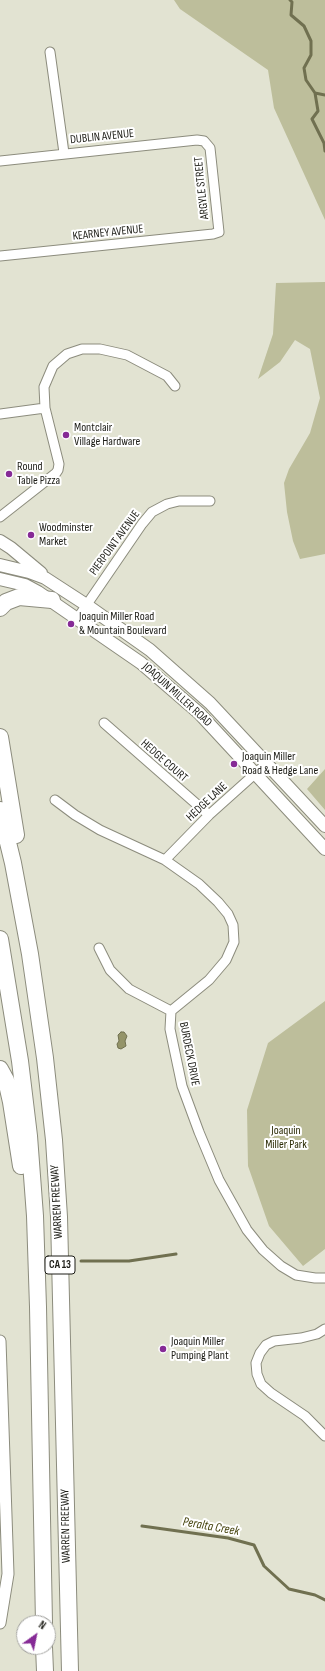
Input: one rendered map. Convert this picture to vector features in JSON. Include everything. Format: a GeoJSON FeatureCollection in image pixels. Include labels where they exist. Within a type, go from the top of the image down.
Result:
{"type":"FeatureCollection","features":[{"type":"Feature","properties":{"kind":"highway"},"geometry":{"type":"LineString","coordinates":[[0,608],[6,602],[19,597],[56,594]]}},
{"type":"Feature","properties":{"kind":"highway"},"geometry":{"type":"LineString","coordinates":[[0,737],[16,839],[13,862]]}},
{"type":"Feature","properties":{"kind":"highway","name":"WARREN FREEWAY"},"geometry":{"type":"LineString","coordinates":[[0,810],[13,862],[33,976],[45,1058],[55,1155],[59,1217],[70,1671]]}},
{"type":"Feature","properties":{"kind":"highway","name":"WARREN FREEWAY"},"geometry":{"type":"LineString","coordinates":[[0,939],[20,1061],[29,1136],[35,1216],[44,1615]]}},
{"type":"Feature","properties":{"kind":"highway"},"geometry":{"type":"LineString","coordinates":[[1,1070],[8,1090],[15,1120],[38,1307]]}},
{"type":"Feature","properties":{"kind":"highway"},"geometry":{"type":"LineString","coordinates":[[44,1655],[45,1671]]}},
{"type":"Feature","properties":{"kind":"main road"},"geometry":{"type":"LineString","coordinates":[[0,541],[11,548],[56,594]]}},
{"type":"Feature","properties":{"kind":"main road","name":"JOAQUIN MILLER ROAD"},"geometry":{"type":"LineString","coordinates":[[0,565],[29,572],[56,594],[77,619],[141,663],[199,713],[325,849]]}},
{"type":"Feature","properties":{"kind":"main road","name":"JOAQUIN MILLER ROAD"},"geometry":{"type":"LineString","coordinates":[[0,579],[56,594],[86,604],[150,650],[210,703],[325,826]]}},
{"type":"Feature","properties":{"kind":"street"},"geometry":{"type":"LineString","coordinates":[[50,52],[64,153]]}},
{"type":"Feature","properties":{"kind":"street","name":"DUBLIN AVENUE"},"geometry":{"type":"LineString","coordinates":[[0,161],[197,140],[206,142]]}},
{"type":"Feature","properties":{"kind":"street","name":"ARGYLE STREET"},"geometry":{"type":"LineString","coordinates":[[206,142],[211,151],[219,232]]}},
{"type":"Feature","properties":{"kind":"street","name":"KEARNEY AVENUE"},"geometry":{"type":"LineString","coordinates":[[0,256],[213,234],[219,232]]}},
{"type":"Feature","properties":{"kind":"street"},"geometry":{"type":"LineString","coordinates":[[0,517],[58,470],[59,464],[45,408],[44,387],[53,366],[67,354],[82,349],[100,349],[127,355],[167,376],[175,386]]}},
{"type":"Feature","properties":{"kind":"street"},"geometry":{"type":"LineString","coordinates":[[0,414],[45,408]]}},
{"type":"Feature","properties":{"kind":"street","name":"PIERPOINT AVENUE"},"geometry":{"type":"LineString","coordinates":[[77,619],[86,604],[152,512],[167,504],[179,501],[210,501]]}},
{"type":"Feature","properties":{"kind":"street","name":"HEDGE COURT"},"geometry":{"type":"LineString","coordinates":[[104,723],[209,815]]}},
{"type":"Feature","properties":{"kind":"street","name":"HEDGE LANE"},"geometry":{"type":"LineString","coordinates":[[165,860],[209,815],[267,763]]}},
{"type":"Feature","properties":{"kind":"street","name":"BURDECK DRIVE"},"geometry":{"type":"LineString","coordinates":[[55,800],[75,815],[100,830],[165,860],[199,884],[228,914],[234,925],[234,942],[226,960],[209,980],[171,1011],[170,1029],[182,1086],[219,1180],[248,1230],[263,1250],[282,1266],[296,1275],[325,1278]]}},
{"type":"Feature","properties":{"kind":"street"},"geometry":{"type":"LineString","coordinates":[[99,948],[110,970],[129,989],[171,1011]]}},
{"type":"Feature","properties":{"kind":"street"},"geometry":{"type":"LineString","coordinates":[[325,1329],[317,1334],[301,1338],[274,1341],[266,1345],[260,1353],[256,1363],[257,1374],[261,1384],[305,1416],[325,1436]]}},
{"type":"Feature","properties":{"kind":"street"},"geometry":{"type":"LineString","coordinates":[[0,1341],[8,1574],[0,1623]]}},
{"type":"Feature","properties":{"kind":"green space"},"geometry":{"type":"Polygon","coordinates":[[[174,0],[325,0],[325,220],[274,108],[268,70],[180,9],[174,0]]]}},
{"type":"Feature","properties":{"kind":"green space"},"geometry":{"type":"Polygon","coordinates":[[[325,282],[325,554],[300,559],[293,541],[287,512],[284,483],[289,469],[310,433],[320,398],[310,349],[295,340],[280,362],[258,379],[273,334],[276,283],[325,282]]]}},
{"type":"Feature","properties":{"kind":"green space"},"geometry":{"type":"Polygon","coordinates":[[[325,769],[325,810],[307,789],[325,769]]]}},
{"type":"Feature","properties":{"kind":"green space","name":"Joaquin Miller Park"},"geometry":{"type":"Polygon","coordinates":[[[325,1001],[325,1249],[303,1266],[269,1226],[248,1166],[247,1110],[268,1043],[325,1001]]]}},
{"type":"Feature","properties":{"kind":"shaded area"},"geometry":{"type":"Polygon","coordinates":[[[121,1032],[124,1032],[127,1036],[125,1041],[126,1046],[121,1049],[118,1048],[117,1044],[119,1041],[118,1035],[121,1032]]]}},
{"type":"Feature","properties":{"kind":"waterway"},"geometry":{"type":"LineString","coordinates":[[290,0],[292,2],[291,15],[304,26],[311,41],[311,55],[304,68],[306,80],[315,93],[318,111],[312,119],[324,143],[325,151]]}},
{"type":"Feature","properties":{"kind":"waterway"},"geometry":{"type":"LineString","coordinates":[[315,93],[325,95]]}},
{"type":"Feature","properties":{"kind":"waterway"},"geometry":{"type":"LineString","coordinates":[[81,1261],[129,1261],[176,1254]]}},
{"type":"Feature","properties":{"kind":"waterway","name":"Peralta Creek"},"geometry":{"type":"LineString","coordinates":[[142,1526],[228,1538],[254,1545],[264,1566],[289,1589],[315,1595],[325,1600]]}},
{"type":"Feature","properties":{"kind":"place","name":"Montclair Village Hardware"},"geometry":{"type":"Point","coordinates":[66,435]}},
{"type":"Feature","properties":{"kind":"place","name":"Round Table Pizza"},"geometry":{"type":"Point","coordinates":[9,474]}},
{"type":"Feature","properties":{"kind":"place","name":"Woodminster Market"},"geometry":{"type":"Point","coordinates":[31,535]}},
{"type":"Feature","properties":{"kind":"place","name":"Joaquin Miller Road & Mountain Boulevard"},"geometry":{"type":"Point","coordinates":[71,624]}},
{"type":"Feature","properties":{"kind":"place","name":"Joaquin Miller Road & Hedge Lane"},"geometry":{"type":"Point","coordinates":[234,764]}},
{"type":"Feature","properties":{"kind":"place","name":"Joaquin Miller Pumping Plant"},"geometry":{"type":"Point","coordinates":[163,1349]}}]}
